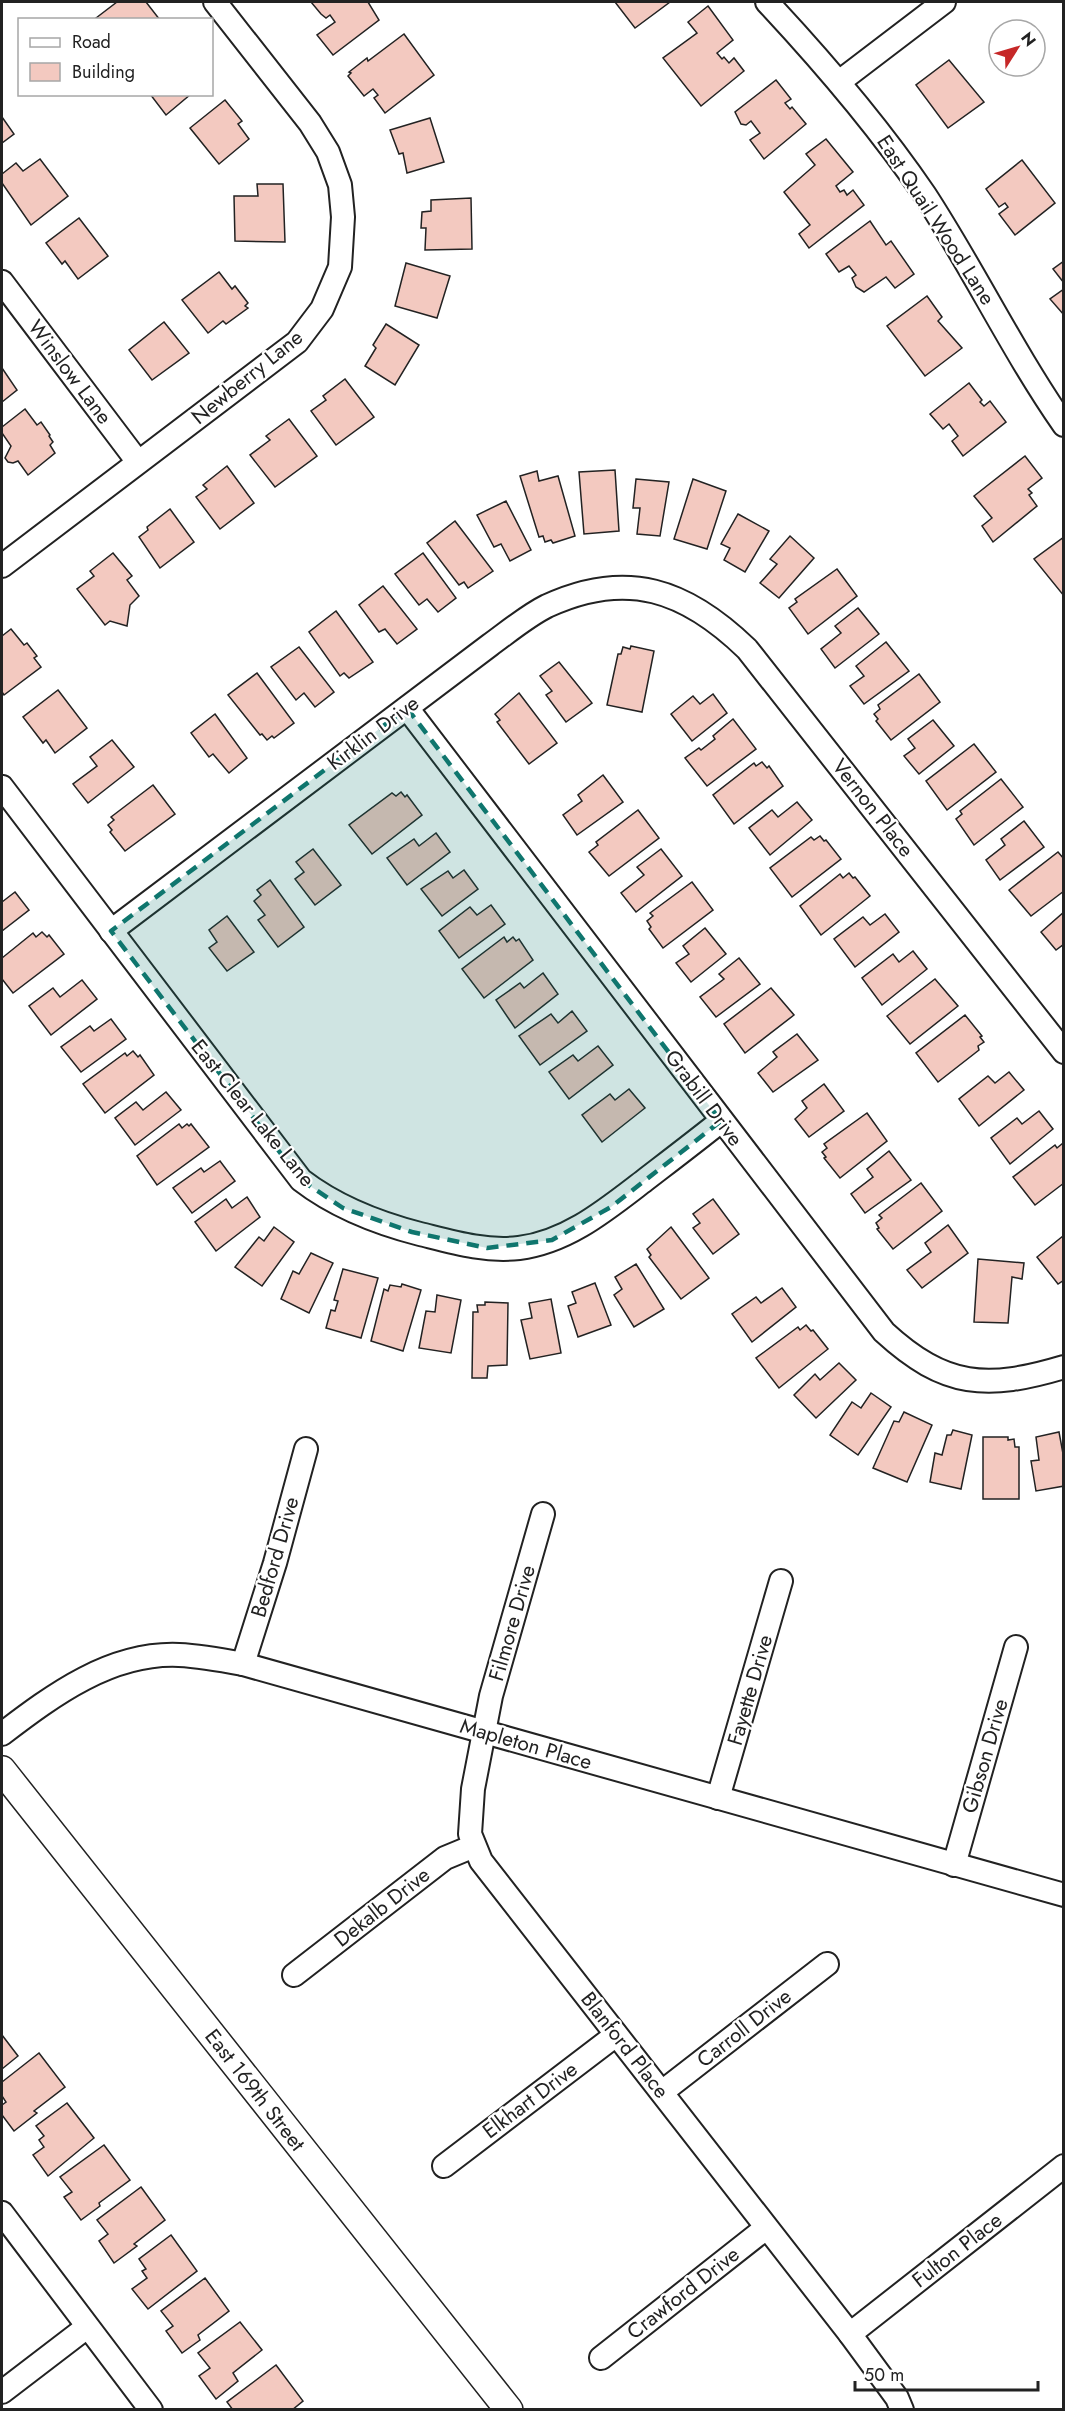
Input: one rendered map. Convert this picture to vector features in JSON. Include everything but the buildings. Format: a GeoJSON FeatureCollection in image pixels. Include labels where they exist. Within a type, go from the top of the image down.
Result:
{"type":"FeatureCollection","features":[{"type":"Feature","properties":{"kind":"street","name":"Newberry Lane"},"geometry":{"type":"LineString","coordinates":[[2,566],[297,342],[322,309],[340,267],[343,217],[340,184],[328,152],[310,123],[215,2]]}},
{"type":"Feature","properties":{"kind":"street","name":"East Quail Wood Lane"},"geometry":{"type":"LineString","coordinates":[[767,2],[839,82],[873,124],[925,196],[1064,425]]}},
{"type":"Feature","properties":{"kind":"street"},"geometry":{"type":"LineString","coordinates":[[839,82],[944,2]]}},
{"type":"Feature","properties":{"kind":"street","name":"Winslow Lane"},"geometry":{"type":"LineString","coordinates":[[2,282],[138,462]]}},
{"type":"Feature","properties":{"kind":"street","name":"Kirklin Drive"},"geometry":{"type":"LineString","coordinates":[[111,931],[490,645],[545,607],[577,594],[607,589],[636,587],[657,592]]}},
{"type":"Feature","properties":{"kind":"street","name":"Vernon Place"},"geometry":{"type":"LineString","coordinates":[[657,592],[697,608],[725,627],[747,649],[1060,1041]]}},
{"type":"Feature","properties":{"kind":"street","name":"Grabill Drive"},"geometry":{"type":"LineString","coordinates":[[407,708],[846,1286],[884,1332],[896,1344],[932,1367],[955,1378],[992,1382],[1028,1378],[1064,1367]]}},
{"type":"Feature","properties":{"kind":"street","name":"East Clear Lake Lane"},"geometry":{"type":"LineString","coordinates":[[5,797],[111,931],[301,1180],[343,1208],[412,1232],[455,1243],[487,1248],[519,1248],[552,1240],[583,1226],[611,1207],[721,1121]]}},
{"type":"Feature","properties":{"kind":"street","name":"Bedford Drive"},"geometry":{"type":"LineString","coordinates":[[243,1664],[275,1563],[306,1449]]}},
{"type":"Feature","properties":{"kind":"street","name":"Filmore Drive"},"geometry":{"type":"LineString","coordinates":[[484,1733],[491,1696],[543,1514]]}},
{"type":"Feature","properties":{"kind":"street","name":"Fayette Drive"},"geometry":{"type":"LineString","coordinates":[[718,1798],[780,1581]]}},
{"type":"Feature","properties":{"kind":"street","name":"Gibson Drive"},"geometry":{"type":"LineString","coordinates":[[954,1865],[1016,1647]]}},
{"type":"Feature","properties":{"kind":"street","name":"Mapleton Place"},"geometry":{"type":"LineString","coordinates":[[2,1734],[42,1703],[103,1669],[145,1658],[177,1654],[243,1664],[1064,1895]]}},
{"type":"Feature","properties":{"kind":"street","name":"Blanford Place"},"geometry":{"type":"LineString","coordinates":[[484,1733],[473,1790],[470,1825],[474,1846],[481,1861],[850,2334],[897,2398],[902,2409]]}},
{"type":"Feature","properties":{"kind":"street","name":"East 169th Street"},"geometry":{"type":"LineString","coordinates":[[2,1770],[509,2409]]}},
{"type":"Feature","properties":{"kind":"street","name":"Dekalb Drive"},"geometry":{"type":"LineString","coordinates":[[294,1975],[445,1858],[474,1846]]}},
{"type":"Feature","properties":{"kind":"street","name":"Carroll Drive"},"geometry":{"type":"LineString","coordinates":[[662,2092],[826,1964]]}},
{"type":"Feature","properties":{"kind":"street","name":"Elkhart Drive"},"geometry":{"type":"LineString","coordinates":[[444,2166],[616,2035]]}},
{"type":"Feature","properties":{"kind":"street","name":"Fulton Place"},"geometry":{"type":"LineString","coordinates":[[850,2334],[1064,2166]]}},
{"type":"Feature","properties":{"kind":"street"},"geometry":{"type":"LineString","coordinates":[[2,2213],[151,2409]]}},
{"type":"Feature","properties":{"kind":"street","name":"Crawford Drive"},"geometry":{"type":"LineString","coordinates":[[601,2358],[766,2228]]}},
{"type":"Feature","properties":{"kind":"street"},"geometry":{"type":"LineString","coordinates":[[2,2392],[87,2327]]}},
{"type":"Feature","properties":{"kind":"highlighted area"},"geometry":{"type":"Polygon","coordinates":[[[407,708],[721,1121],[611,1207],[552,1240],[487,1248],[412,1232],[343,1208],[301,1180],[111,931],[407,708]]]}}]}
